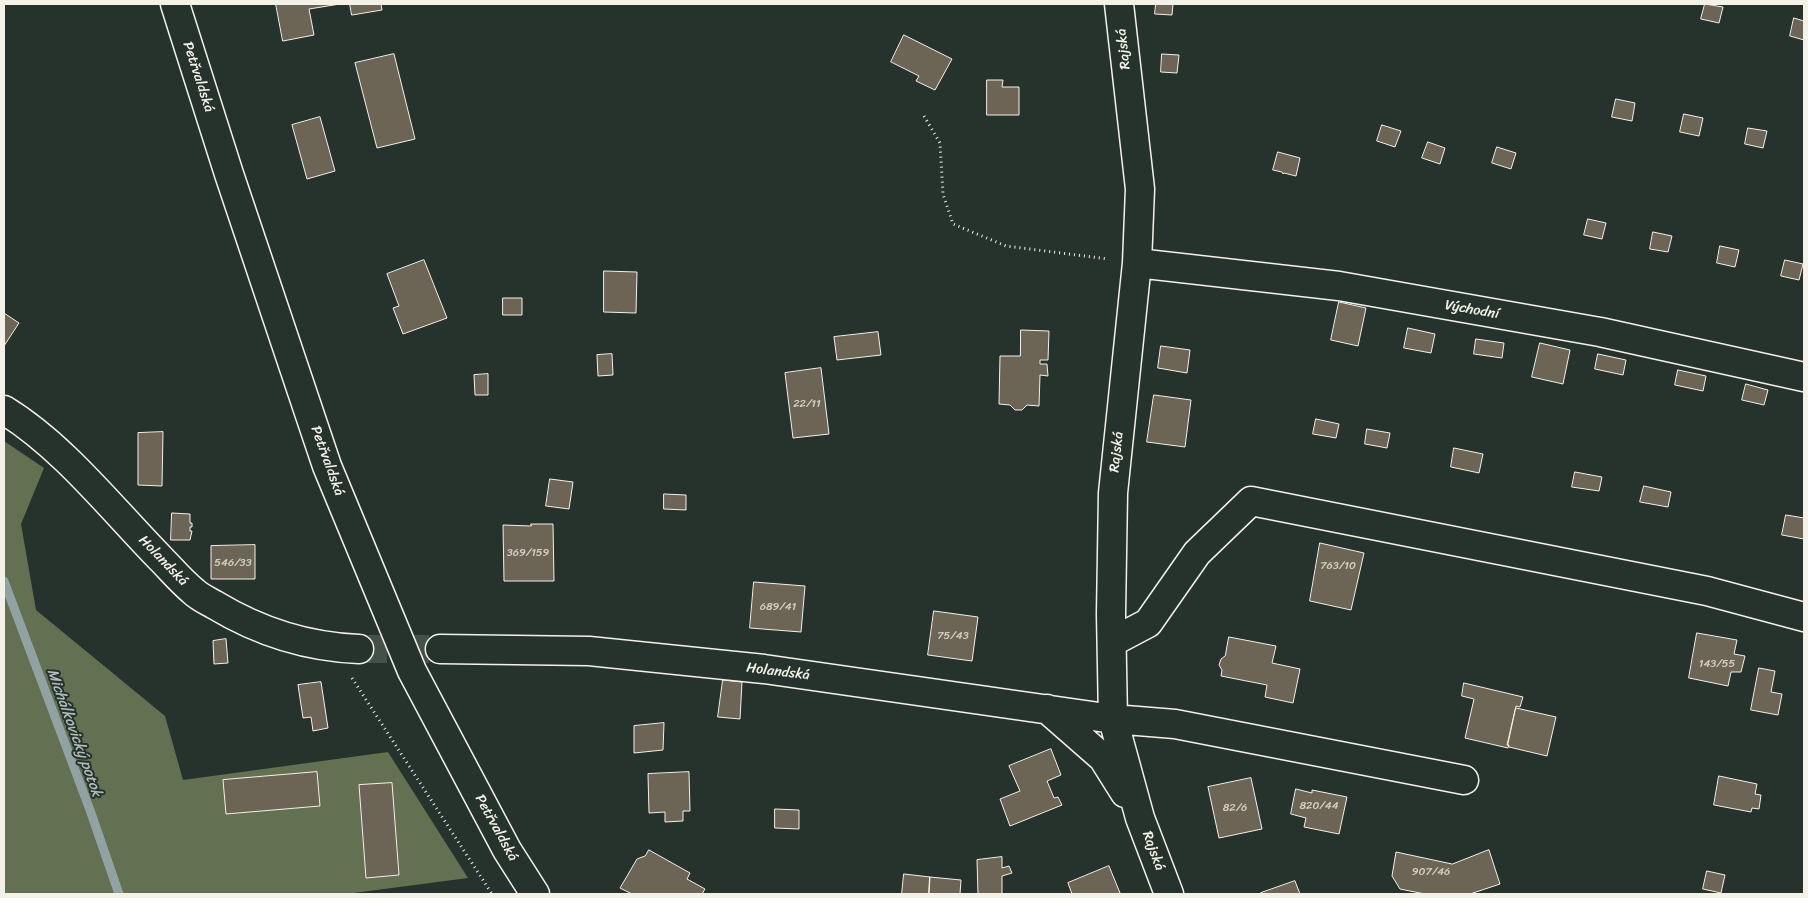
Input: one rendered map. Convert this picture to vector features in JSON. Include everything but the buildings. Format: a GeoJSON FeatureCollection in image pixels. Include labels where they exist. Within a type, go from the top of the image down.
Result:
{"type":"FeatureCollection","features":[{"type":"Feature","properties":{"kind":"street","name":"Petřvaldská"},"geometry":{"type":"LineString","coordinates":[[174,4],[228,174],[327,466],[412,671],[507,850],[535,894]]}},
{"type":"Feature","properties":{"kind":"street","name":"Rajská"},"geometry":{"type":"LineString","coordinates":[[1119,4],[1140,189],[1137,262],[1113,493],[1113,719],[1140,818],[1169,894]]}},
{"type":"Feature","properties":{"kind":"street","name":"Východní"},"geometry":{"type":"LineString","coordinates":[[1137,262],[1339,286],[1600,332],[1804,377]]}},
{"type":"Feature","properties":{"kind":"street","name":"Holandská"},"geometry":{"type":"LineString","coordinates":[[4,410],[25,423],[84,477],[122,520],[193,592],[234,616],[283,636],[346,649]]}},
{"type":"Feature","properties":{"kind":"street"},"geometry":{"type":"LineString","coordinates":[[1112,642],[1148,623],[1197,553],[1251,501],[1706,591],[1804,617]]}},
{"type":"Feature","properties":{"kind":"street","name":"Holandská"},"geometry":{"type":"LineString","coordinates":[[440,649],[589,651],[764,669],[1113,719],[1175,724],[1464,780]]}},
{"type":"Feature","properties":{"kind":"street"},"geometry":{"type":"LineString","coordinates":[[1047,709],[1103,758],[1140,818]]}},
{"type":"Feature","properties":{"kind":"path"},"geometry":{"type":"LineString","coordinates":[[924,116],[940,143],[944,194],[953,224],[1006,246],[1137,262]]}},
{"type":"Feature","properties":{"kind":"path"},"geometry":{"type":"LineString","coordinates":[[346,649],[492,894]]}},
{"type":"Feature","properties":{"kind":"green space"},"geometry":{"type":"Polygon","coordinates":[[[4,441],[44,468],[21,524],[36,610],[165,716],[183,780],[388,752],[468,878],[346,894],[4,894],[4,441]]]}},
{"type":"Feature","properties":{"kind":"waterway","name":"Michálkovický potok"},"geometry":{"type":"LineString","coordinates":[[4,581],[90,810],[119,894]]}},
{"type":"Feature","properties":{"kind":"tunnel"},"geometry":{"type":"LineString","coordinates":[[359,649],[440,649]]}}]}
